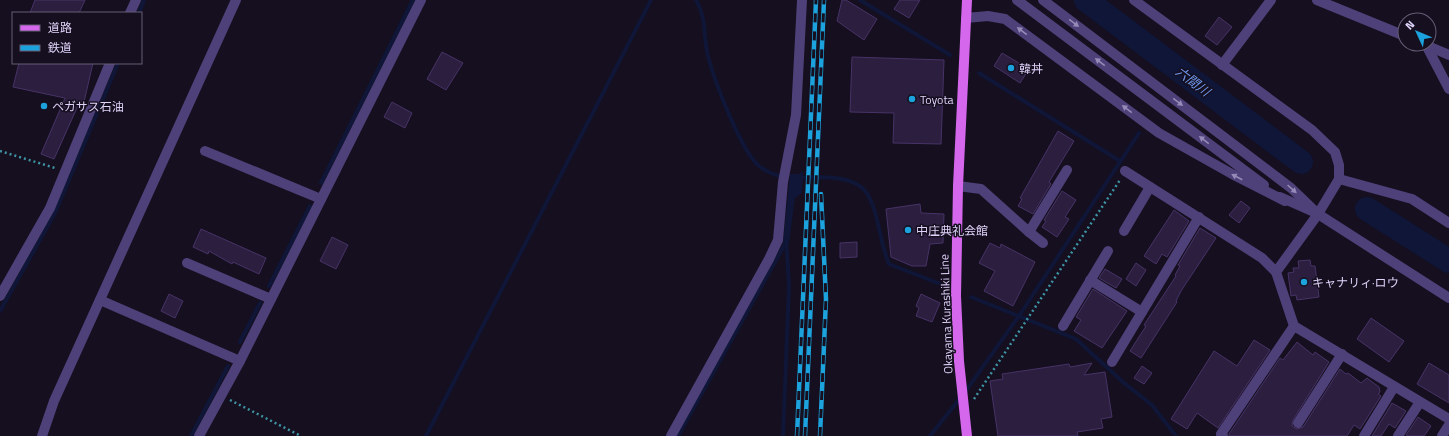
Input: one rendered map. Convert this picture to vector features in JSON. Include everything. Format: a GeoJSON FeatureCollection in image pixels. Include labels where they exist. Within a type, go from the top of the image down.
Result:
{"type":"FeatureCollection","features":[{"type":"Feature","properties":{"kind":"main road","name":"Okayama Kurashiki Line"},"geometry":{"type":"LineString","coordinates":[[967,0],[958,186],[956,296],[961,377],[967,436]]}},
{"type":"Feature","properties":{"kind":"street"},"geometry":{"type":"LineString","coordinates":[[130,12],[136,0]]}},
{"type":"Feature","properties":{"kind":"street"},"geometry":{"type":"LineString","coordinates":[[42,436],[54,401],[236,0]]}},
{"type":"Feature","properties":{"kind":"street"},"geometry":{"type":"LineString","coordinates":[[199,436],[240,361],[421,0]]}},
{"type":"Feature","properties":{"kind":"street"},"geometry":{"type":"LineString","coordinates":[[671,436],[769,259],[778,240],[784,177],[796,115],[802,0]]}},
{"type":"Feature","properties":{"kind":"street"},"geometry":{"type":"LineString","coordinates":[[1017,0],[1284,201]]}},
{"type":"Feature","properties":{"kind":"street"},"geometry":{"type":"LineString","coordinates":[[1043,0],[1292,188],[1318,214]]}},
{"type":"Feature","properties":{"kind":"street"},"geometry":{"type":"LineString","coordinates":[[1134,0],[1312,130],[1335,152],[1339,165],[1339,179],[1318,214],[1276,272]]}},
{"type":"Feature","properties":{"kind":"street"},"geometry":{"type":"LineString","coordinates":[[1222,65],[1271,0]]}},
{"type":"Feature","properties":{"kind":"street"},"geometry":{"type":"LineString","coordinates":[[1318,0],[1397,33]]}},
{"type":"Feature","properties":{"kind":"street"},"geometry":{"type":"LineString","coordinates":[[966,18],[988,16],[1006,19],[1159,133],[1284,201],[1318,214],[1449,298]]}},
{"type":"Feature","properties":{"kind":"street"},"geometry":{"type":"LineString","coordinates":[[1437,50],[1449,55]]}},
{"type":"Feature","properties":{"kind":"street"},"geometry":{"type":"LineString","coordinates":[[1429,52],[1449,89]]}},
{"type":"Feature","properties":{"kind":"street"},"geometry":{"type":"LineString","coordinates":[[0,296],[50,208],[110,64]]}},
{"type":"Feature","properties":{"kind":"street"},"geometry":{"type":"LineString","coordinates":[[205,151],[321,199]]}},
{"type":"Feature","properties":{"kind":"street"},"geometry":{"type":"LineString","coordinates":[[1029,232],[1067,170]]}},
{"type":"Feature","properties":{"kind":"street"},"geometry":{"type":"LineString","coordinates":[[1125,171],[1262,258],[1276,272],[1294,326],[1449,419]]}},
{"type":"Feature","properties":{"kind":"street"},"geometry":{"type":"LineString","coordinates":[[1339,179],[1412,199],[1449,223]]}},
{"type":"Feature","properties":{"kind":"street"},"geometry":{"type":"LineString","coordinates":[[958,186],[981,189],[1043,243]]}},
{"type":"Feature","properties":{"kind":"street"},"geometry":{"type":"LineString","coordinates":[[1124,231],[1150,187]]}},
{"type":"Feature","properties":{"kind":"street"},"geometry":{"type":"LineString","coordinates":[[1112,362],[1199,217]]}},
{"type":"Feature","properties":{"kind":"street"},"geometry":{"type":"LineString","coordinates":[[1063,326],[1108,251]]}},
{"type":"Feature","properties":{"kind":"street"},"geometry":{"type":"LineString","coordinates":[[186,263],[271,299]]}},
{"type":"Feature","properties":{"kind":"street"},"geometry":{"type":"LineString","coordinates":[[1090,280],[1142,312]]}},
{"type":"Feature","properties":{"kind":"street"},"geometry":{"type":"LineString","coordinates":[[100,300],[240,361]]}},
{"type":"Feature","properties":{"kind":"street"},"geometry":{"type":"LineString","coordinates":[[1223,436],[1221,434],[1294,326]]}},
{"type":"Feature","properties":{"kind":"street"},"geometry":{"type":"LineString","coordinates":[[1298,423],[1342,354]]}},
{"type":"Feature","properties":{"kind":"street"},"geometry":{"type":"LineString","coordinates":[[1364,436],[1394,387]]}},
{"type":"Feature","properties":{"kind":"street"},"geometry":{"type":"LineString","coordinates":[[1398,436],[1420,402]]}},
{"type":"Feature","properties":{"kind":"street"},"geometry":{"type":"LineString","coordinates":[[1442,436],[1449,425]]}},
{"type":"Feature","properties":{"kind":"path"},"geometry":{"type":"LineString","coordinates":[[0,151],[66,172]]}},
{"type":"Feature","properties":{"kind":"path"},"geometry":{"type":"LineString","coordinates":[[964,410],[1028,321],[1125,171]]}},
{"type":"Feature","properties":{"kind":"path"},"geometry":{"type":"LineString","coordinates":[[221,395],[301,436]]}},
{"type":"Feature","properties":{"kind":"water"},"geometry":{"type":"Polygon","coordinates":[[[803,171],[802,193],[795,198],[789,243],[783,243],[790,174],[799,174],[803,171]]]}},
{"type":"Feature","properties":{"kind":"building"},"geometry":{"type":"Polygon","coordinates":[[[35,0],[85,0],[79,12],[30,12],[35,0]]]}},
{"type":"Feature","properties":{"kind":"building"},"geometry":{"type":"Polygon","coordinates":[[[842,0],[846,0],[877,19],[864,40],[837,21],[842,0]]]}},
{"type":"Feature","properties":{"kind":"building"},"geometry":{"type":"Polygon","coordinates":[[[900,0],[920,0],[909,18],[894,9],[900,0]]]}},
{"type":"Feature","properties":{"kind":"building"},"geometry":{"type":"Polygon","coordinates":[[[1219,17],[1232,27],[1217,45],[1205,36],[1219,17]]]}},
{"type":"Feature","properties":{"kind":"building"},"geometry":{"type":"Polygon","coordinates":[[[442,52],[463,63],[446,90],[427,79],[442,52]]]}},
{"type":"Feature","properties":{"kind":"building","name":"韓丼"},"geometry":{"type":"Polygon","coordinates":[[[1002,53],[1029,69],[1020,83],[994,66],[1002,53]]]}},
{"type":"Feature","properties":{"kind":"building"},"geometry":{"type":"Polygon","coordinates":[[[852,57],[944,60],[941,144],[893,143],[894,113],[850,112],[852,57]]]}},
{"type":"Feature","properties":{"kind":"building"},"geometry":{"type":"Polygon","coordinates":[[[19,64],[93,64],[84,102],[80,101],[54,159],[41,154],[65,98],[13,87],[19,64]]]}},
{"type":"Feature","properties":{"kind":"building"},"geometry":{"type":"Polygon","coordinates":[[[392,102],[412,113],[405,128],[384,117],[392,102]]]}},
{"type":"Feature","properties":{"kind":"building"},"geometry":{"type":"Polygon","coordinates":[[[1058,131],[1074,141],[1049,182],[1051,184],[1033,214],[1018,206],[1022,199],[1020,198],[1058,131]]]}},
{"type":"Feature","properties":{"kind":"building"},"geometry":{"type":"Polygon","coordinates":[[[1062,191],[1076,200],[1065,217],[1069,219],[1057,237],[1042,227],[1046,221],[1044,220],[1062,191]]]}},
{"type":"Feature","properties":{"kind":"building"},"geometry":{"type":"Polygon","coordinates":[[[1241,201],[1250,208],[1239,223],[1229,215],[1241,201]]]}},
{"type":"Feature","properties":{"kind":"building"},"geometry":{"type":"Polygon","coordinates":[[[920,204],[921,213],[944,214],[943,243],[930,244],[926,266],[912,266],[891,257],[886,209],[920,204]]]}},
{"type":"Feature","properties":{"kind":"building"},"geometry":{"type":"Polygon","coordinates":[[[1174,210],[1189,221],[1167,257],[1162,254],[1156,264],[1144,256],[1174,210]]]}},
{"type":"Feature","properties":{"kind":"building"},"geometry":{"type":"Polygon","coordinates":[[[1200,228],[1216,238],[1181,291],[1176,301],[1177,302],[1141,358],[1130,351],[1146,326],[1144,325],[1176,276],[1175,275],[1180,266],[1178,265],[1200,228]]]}},
{"type":"Feature","properties":{"kind":"building"},"geometry":{"type":"Polygon","coordinates":[[[201,229],[266,258],[259,274],[233,262],[232,264],[209,251],[208,254],[193,247],[201,229]]]}},
{"type":"Feature","properties":{"kind":"building"},"geometry":{"type":"Polygon","coordinates":[[[332,237],[348,245],[336,269],[320,261],[332,237]]]}},
{"type":"Feature","properties":{"kind":"building"},"geometry":{"type":"Polygon","coordinates":[[[857,242],[857,257],[840,258],[840,243],[857,242]]]}},
{"type":"Feature","properties":{"kind":"building"},"geometry":{"type":"Polygon","coordinates":[[[990,243],[1000,248],[1001,244],[1035,262],[1013,306],[984,291],[995,271],[979,263],[990,243]]]}},
{"type":"Feature","properties":{"kind":"building"},"geometry":{"type":"Polygon","coordinates":[[[1310,260],[1311,266],[1315,266],[1319,297],[1297,300],[1296,295],[1291,296],[1288,273],[1294,272],[1293,268],[1299,268],[1298,261],[1310,260]]]}},
{"type":"Feature","properties":{"kind":"building"},"geometry":{"type":"Polygon","coordinates":[[[1136,263],[1146,270],[1136,286],[1126,279],[1136,263]]]}},
{"type":"Feature","properties":{"kind":"building"},"geometry":{"type":"Polygon","coordinates":[[[1105,269],[1122,279],[1116,288],[1099,278],[1105,269]]]}},
{"type":"Feature","properties":{"kind":"building"},"geometry":{"type":"Polygon","coordinates":[[[1093,289],[1127,311],[1102,348],[1074,331],[1081,320],[1076,317],[1093,289]]]}},
{"type":"Feature","properties":{"kind":"building"},"geometry":{"type":"Polygon","coordinates":[[[169,294],[183,301],[175,318],[161,311],[169,294]]]}},
{"type":"Feature","properties":{"kind":"building"},"geometry":{"type":"Polygon","coordinates":[[[921,294],[940,303],[932,322],[916,316],[919,308],[916,306],[921,294]]]}},
{"type":"Feature","properties":{"kind":"building"},"geometry":{"type":"Polygon","coordinates":[[[1371,318],[1404,341],[1389,362],[1357,339],[1371,318]]]}},
{"type":"Feature","properties":{"kind":"building"},"geometry":{"type":"Polygon","coordinates":[[[1254,340],[1270,350],[1218,428],[1197,413],[1187,429],[1171,419],[1214,351],[1237,366],[1254,340]]]}},
{"type":"Feature","properties":{"kind":"building"},"geometry":{"type":"Polygon","coordinates":[[[1297,342],[1313,355],[1315,352],[1329,362],[1293,420],[1292,426],[1297,429],[1303,427],[1340,369],[1361,383],[1367,378],[1379,387],[1380,392],[1378,394],[1381,396],[1360,429],[1354,425],[1347,436],[1229,436],[1280,358],[1283,360],[1297,342]]]}},
{"type":"Feature","properties":{"kind":"building"},"geometry":{"type":"Polygon","coordinates":[[[1092,363],[1084,375],[1105,372],[1112,417],[1101,419],[1103,428],[1077,432],[1078,436],[998,436],[990,381],[1003,379],[1002,374],[1069,364],[1070,367],[1092,363]]]}},
{"type":"Feature","properties":{"kind":"building"},"geometry":{"type":"Polygon","coordinates":[[[1429,363],[1449,375],[1449,403],[1417,384],[1429,363]]]}},
{"type":"Feature","properties":{"kind":"building"},"geometry":{"type":"Polygon","coordinates":[[[1142,366],[1152,373],[1144,384],[1134,378],[1142,366]]]}},
{"type":"Feature","properties":{"kind":"building"},"geometry":{"type":"Polygon","coordinates":[[[1392,403],[1406,411],[1395,428],[1389,424],[1381,436],[1372,436],[1392,403]]]}},
{"type":"Feature","properties":{"kind":"building"},"geometry":{"type":"Polygon","coordinates":[[[1418,417],[1431,426],[1424,436],[1406,435],[1418,417]]]}},
{"type":"Feature","properties":{"kind":"waterway"},"geometry":{"type":"LineString","coordinates":[[139,12],[144,0]]}},
{"type":"Feature","properties":{"kind":"waterway"},"geometry":{"type":"LineString","coordinates":[[321,183],[413,0]]}},
{"type":"Feature","properties":{"kind":"waterway"},"geometry":{"type":"LineString","coordinates":[[426,436],[651,0]]}},
{"type":"Feature","properties":{"kind":"waterway"},"geometry":{"type":"LineString","coordinates":[[696,0],[702,14],[706,49],[711,67],[729,114],[744,146],[759,166],[771,173],[784,177]]}},
{"type":"Feature","properties":{"kind":"waterway"},"geometry":{"type":"LineString","coordinates":[[860,0],[950,55]]}},
{"type":"Feature","properties":{"kind":"waterway","name":"六間川"},"geometry":{"type":"LineString","coordinates":[[1086,0],[1301,162]]}},
{"type":"Feature","properties":{"kind":"waterway"},"geometry":{"type":"LineString","coordinates":[[0,311],[55,213],[118,64]]}},
{"type":"Feature","properties":{"kind":"waterway","name":"六間川"},"geometry":{"type":"LineString","coordinates":[[1178,81],[1184,72]]}},
{"type":"Feature","properties":{"kind":"waterway"},"geometry":{"type":"LineString","coordinates":[[979,73],[1120,161]]}},
{"type":"Feature","properties":{"kind":"waterway"},"geometry":{"type":"LineString","coordinates":[[965,392],[1019,316],[1139,133]]}},
{"type":"Feature","properties":{"kind":"waterway"},"geometry":{"type":"LineString","coordinates":[[798,178],[825,177],[844,179],[860,186],[866,192],[873,207],[889,264],[943,285]]}},
{"type":"Feature","properties":{"kind":"waterway"},"geometry":{"type":"LineString","coordinates":[[269,286],[310,206]]}},
{"type":"Feature","properties":{"kind":"waterway","name":"六間川"},"geometry":{"type":"LineString","coordinates":[[1367,209],[1449,261]]}},
{"type":"Feature","properties":{"kind":"waterway"},"geometry":{"type":"LineString","coordinates":[[783,436],[789,286],[786,238]]}},
{"type":"Feature","properties":{"kind":"waterway"},"geometry":{"type":"LineString","coordinates":[[678,436],[785,244]]}},
{"type":"Feature","properties":{"kind":"waterway"},"geometry":{"type":"LineString","coordinates":[[971,297],[1076,339],[1124,383],[1152,405],[1176,436]]}},
{"type":"Feature","properties":{"kind":"waterway"},"geometry":{"type":"LineString","coordinates":[[240,342],[260,303]]}},
{"type":"Feature","properties":{"kind":"waterway"},"geometry":{"type":"LineString","coordinates":[[191,436],[228,366]]}},
{"type":"Feature","properties":{"kind":"waterway"},"geometry":{"type":"LineString","coordinates":[[930,436],[961,397]]}},
{"type":"Feature","properties":{"kind":"railway"},"geometry":{"type":"LineString","coordinates":[[797,436],[816,0]]}},
{"type":"Feature","properties":{"kind":"railway"},"geometry":{"type":"LineString","coordinates":[[805,436],[824,0]]}},
{"type":"Feature","properties":{"kind":"railway"},"geometry":{"type":"LineString","coordinates":[[820,436],[826,299],[821,194]]}},
{"type":"Feature","properties":{"kind":"place","name":"韓丼"},"geometry":{"type":"Point","coordinates":[1011,68]}},
{"type":"Feature","properties":{"kind":"place","name":"Toyota"},"geometry":{"type":"Point","coordinates":[912,99]}},
{"type":"Feature","properties":{"kind":"place","name":"ペガサス石油"},"geometry":{"type":"Point","coordinates":[44,106]}},
{"type":"Feature","properties":{"kind":"place","name":"中庄典礼会館"},"geometry":{"type":"Point","coordinates":[908,230]}},
{"type":"Feature","properties":{"kind":"place","name":"キャナリィ·ロウ"},"geometry":{"type":"Point","coordinates":[1304,282]}}]}
